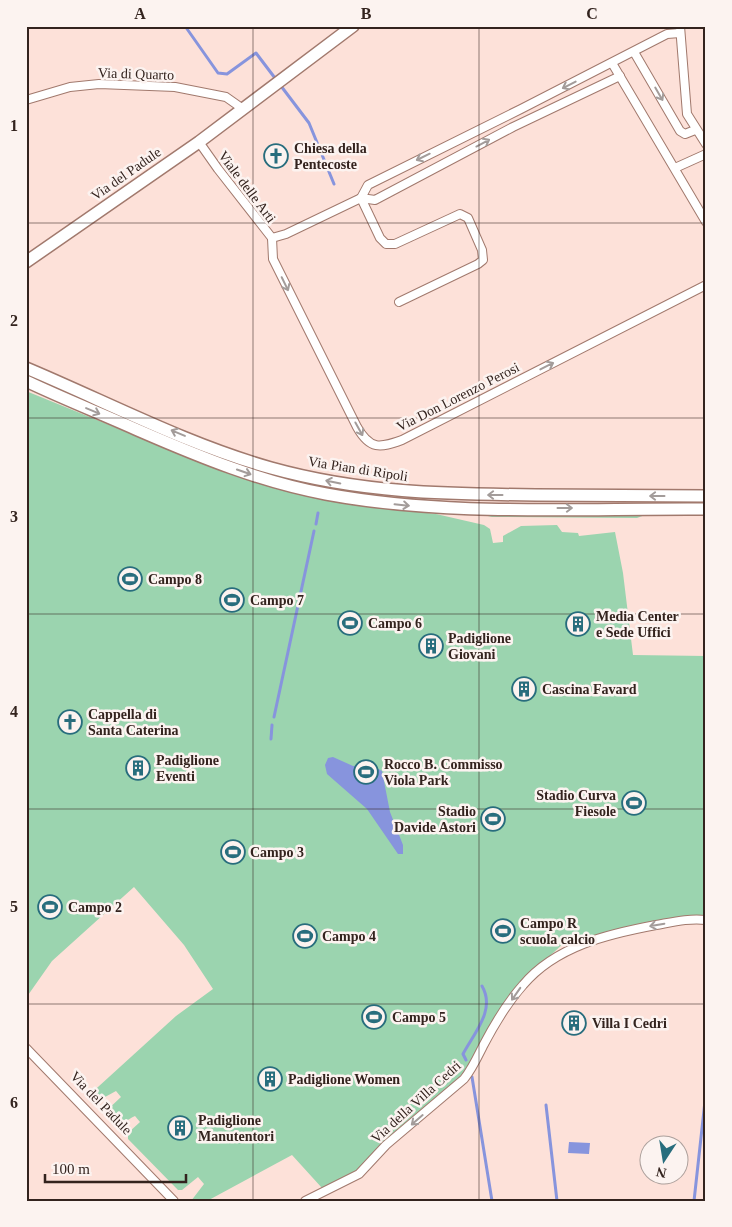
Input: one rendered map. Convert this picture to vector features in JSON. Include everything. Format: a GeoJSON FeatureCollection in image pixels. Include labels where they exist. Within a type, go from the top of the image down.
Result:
{"type":"FeatureCollection","features":[{"type":"Feature","properties":{"kind":"main road","name":"Via del Padule"},"geometry":{"type":"LineString","coordinates":[[26,262],[199,142],[353,26]]}},
{"type":"Feature","properties":{"kind":"main road","name":"Via Pian di Ripoli"},"geometry":{"type":"LineString","coordinates":[[26,368],[222,452],[270,467],[335,483],[432,494],[706,496]]}},
{"type":"Feature","properties":{"kind":"main road","name":"Via Pian di Ripoli"},"geometry":{"type":"LineString","coordinates":[[26,381],[209,460],[259,477],[325,494],[378,502],[438,507],[706,509]]}},
{"type":"Feature","properties":{"kind":"main road","name":"Via Pian di Ripoli"},"geometry":{"type":"LineString","coordinates":[[26,387],[48,392]]}},
{"type":"Feature","properties":{"kind":"street","name":"Viale delle Arti"},"geometry":{"type":"LineString","coordinates":[[361,198],[368,184],[508,116],[667,34],[680,30]]}},
{"type":"Feature","properties":{"kind":"street"},"geometry":{"type":"LineString","coordinates":[[680,30],[686,108],[695,130],[706,144]]}},
{"type":"Feature","properties":{"kind":"street"},"geometry":{"type":"LineString","coordinates":[[634,52],[680,131],[685,134],[695,130]]}},
{"type":"Feature","properties":{"kind":"street"},"geometry":{"type":"LineString","coordinates":[[612,63],[706,222]]}},
{"type":"Feature","properties":{"kind":"street","name":"Viale delle Arti"},"geometry":{"type":"LineString","coordinates":[[199,142],[272,238],[286,234],[361,198],[375,200],[513,127],[620,76]]}},
{"type":"Feature","properties":{"kind":"street","name":"Via di Quarto"},"geometry":{"type":"LineString","coordinates":[[26,100],[70,88],[98,84],[175,87],[226,97],[242,109]]}},
{"type":"Feature","properties":{"kind":"street"},"geometry":{"type":"LineString","coordinates":[[508,116],[513,127]]}},
{"type":"Feature","properties":{"kind":"street"},"geometry":{"type":"LineString","coordinates":[[675,168],[706,154]]}},
{"type":"Feature","properties":{"kind":"street"},"geometry":{"type":"LineString","coordinates":[[361,198],[380,238],[386,244],[395,244],[460,214],[468,218],[482,250],[483,260],[478,264],[399,302]]}},
{"type":"Feature","properties":{"kind":"street","name":"Via Don Lorenzo Perosi"},"geometry":{"type":"LineString","coordinates":[[272,238],[273,259],[276,266],[357,427],[365,440],[381,446],[402,440],[706,285]]}},
{"type":"Feature","properties":{"kind":"street","name":"Via della Villa Cedri"},"geometry":{"type":"LineString","coordinates":[[305,1201],[359,1174],[386,1145],[464,1079],[498,1020],[522,986],[539,968],[570,949],[594,940],[630,930],[674,922],[706,920]]}},
{"type":"Feature","properties":{"kind":"street","name":"Via del Padule"},"geometry":{"type":"LineString","coordinates":[[26,1048],[174,1201]]}},
{"type":"Feature","properties":{"kind":"green space","name":"Rocco B. Commisso Viola Park"},"geometry":{"type":"Polygon","coordinates":[[[26,391],[210,466],[260,483],[349,504],[436,514],[484,525],[490,529],[493,543],[503,542],[503,536],[521,526],[557,525],[562,532],[578,533],[579,536],[615,532],[623,573],[633,655],[706,656],[706,917],[584,940],[573,939],[565,942],[515,988],[494,1018],[468,1067],[457,1080],[387,1138],[356,1171],[339,1181],[322,1188],[292,1155],[207,1201],[191,1201],[204,1184],[198,1177],[182,1190],[178,1190],[128,1139],[128,1133],[140,1122],[135,1116],[116,1124],[105,1115],[105,1112],[121,1097],[116,1091],[94,1103],[87,1097],[176,1016],[213,989],[184,945],[134,887],[52,961],[26,998],[26,391]]]}},
{"type":"Feature","properties":{"kind":"green space"},"geometry":{"type":"Polygon","coordinates":[[[466,511],[653,512],[637,518],[492,517],[466,511]]]}},
{"type":"Feature","properties":{"kind":"water"},"geometry":{"type":"Polygon","coordinates":[[[333,757],[353,766],[371,765],[382,771],[390,812],[403,845],[403,854],[398,854],[367,809],[327,774],[325,765],[328,758],[333,757]]]}},
{"type":"Feature","properties":{"kind":"water"},"geometry":{"type":"Polygon","coordinates":[[[569,1142],[590,1143],[589,1154],[568,1153],[569,1142]]]}},
{"type":"Feature","properties":{"kind":"waterway"},"geometry":{"type":"LineString","coordinates":[[185,26],[218,73],[227,74],[256,53],[309,123],[334,184]]}},
{"type":"Feature","properties":{"kind":"waterway"},"geometry":{"type":"LineString","coordinates":[[316,524],[318,513]]}},
{"type":"Feature","properties":{"kind":"waterway"},"geometry":{"type":"LineString","coordinates":[[274,717],[314,531]]}},
{"type":"Feature","properties":{"kind":"waterway"},"geometry":{"type":"LineString","coordinates":[[271,739],[272,725]]}},
{"type":"Feature","properties":{"kind":"waterway"},"geometry":{"type":"LineString","coordinates":[[466,1060],[463,1054],[478,1030],[485,1013],[486,995],[482,986]]}},
{"type":"Feature","properties":{"kind":"waterway"},"geometry":{"type":"LineString","coordinates":[[472,1077],[492,1201]]}},
{"type":"Feature","properties":{"kind":"waterway"},"geometry":{"type":"LineString","coordinates":[[694,1201],[706,1092]]}},
{"type":"Feature","properties":{"kind":"waterway"},"geometry":{"type":"LineString","coordinates":[[546,1105],[557,1201]]}},
{"type":"Feature","properties":{"kind":"place","name":"Chiesa della Pentecoste"},"geometry":{"type":"Point","coordinates":[276,156]}},
{"type":"Feature","properties":{"kind":"place","name":"Campo 8"},"geometry":{"type":"Point","coordinates":[130,579]}},
{"type":"Feature","properties":{"kind":"place","name":"Campo 7"},"geometry":{"type":"Point","coordinates":[232,600]}},
{"type":"Feature","properties":{"kind":"place","name":"Campo 6"},"geometry":{"type":"Point","coordinates":[350,623]}},
{"type":"Feature","properties":{"kind":"place","name":"Media Center e Sede Uffici"},"geometry":{"type":"Point","coordinates":[578,624]}},
{"type":"Feature","properties":{"kind":"place","name":"Padiglione Giovani"},"geometry":{"type":"Point","coordinates":[431,646]}},
{"type":"Feature","properties":{"kind":"place","name":"Cascina Favard"},"geometry":{"type":"Point","coordinates":[524,689]}},
{"type":"Feature","properties":{"kind":"place","name":"Cappella di Santa Caterina"},"geometry":{"type":"Point","coordinates":[70,722]}},
{"type":"Feature","properties":{"kind":"place","name":"Padiglione Eventi"},"geometry":{"type":"Point","coordinates":[138,768]}},
{"type":"Feature","properties":{"kind":"place","name":"Rocco B. Commisso Viola Park"},"geometry":{"type":"Point","coordinates":[366,772]}},
{"type":"Feature","properties":{"kind":"place","name":"Stadio Curva Fiesole"},"geometry":{"type":"Point","coordinates":[634,803]}},
{"type":"Feature","properties":{"kind":"place","name":"Stadio Davide Astori"},"geometry":{"type":"Point","coordinates":[493,819]}},
{"type":"Feature","properties":{"kind":"place","name":"Campo 3"},"geometry":{"type":"Point","coordinates":[233,852]}},
{"type":"Feature","properties":{"kind":"place","name":"Campo 2"},"geometry":{"type":"Point","coordinates":[50,907]}},
{"type":"Feature","properties":{"kind":"place","name":"Campo R scuola calcio"},"geometry":{"type":"Point","coordinates":[503,931]}},
{"type":"Feature","properties":{"kind":"place","name":"Campo 4"},"geometry":{"type":"Point","coordinates":[305,936]}},
{"type":"Feature","properties":{"kind":"place","name":"Campo 5"},"geometry":{"type":"Point","coordinates":[374,1017]}},
{"type":"Feature","properties":{"kind":"place","name":"Villa I Cedri"},"geometry":{"type":"Point","coordinates":[574,1023]}},
{"type":"Feature","properties":{"kind":"place","name":"Padiglione Women"},"geometry":{"type":"Point","coordinates":[270,1079]}},
{"type":"Feature","properties":{"kind":"place","name":"Padiglione Manutentori"},"geometry":{"type":"Point","coordinates":[180,1128]}}]}
